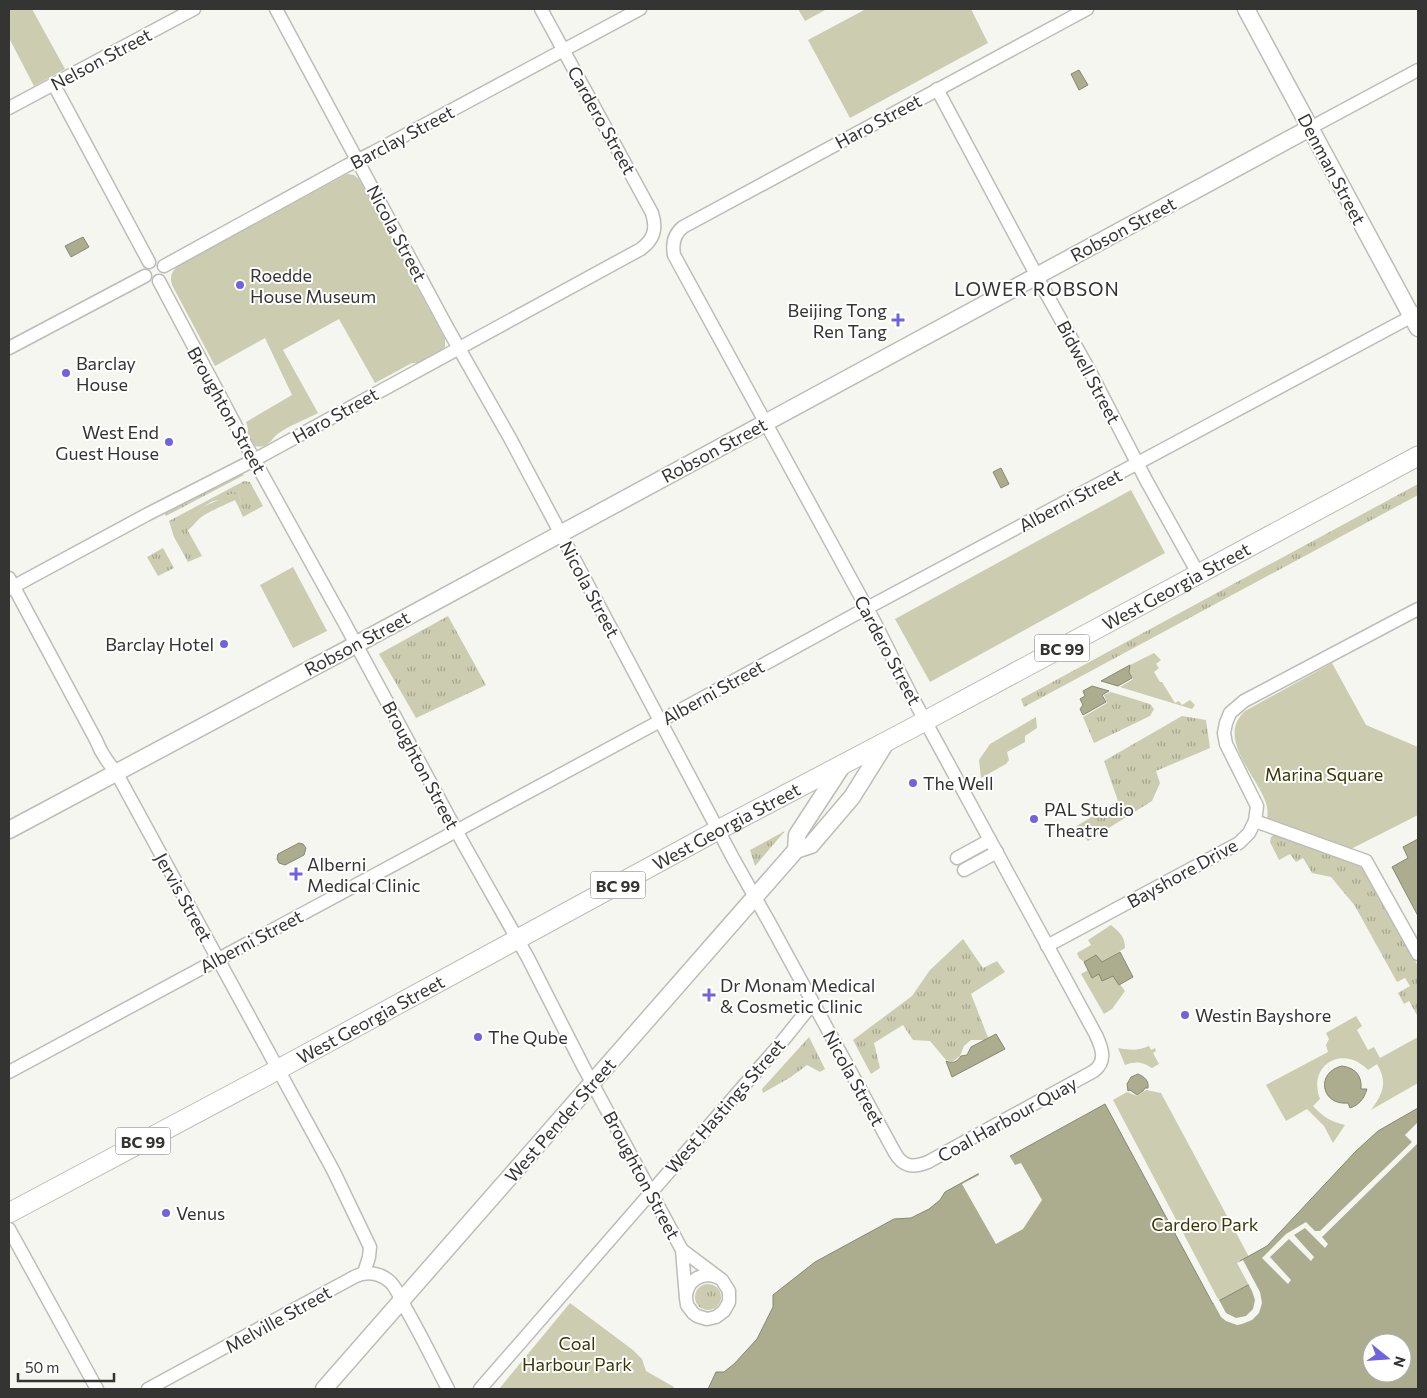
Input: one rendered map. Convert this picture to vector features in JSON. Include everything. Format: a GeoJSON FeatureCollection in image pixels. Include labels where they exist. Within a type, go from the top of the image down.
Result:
{"type":"FeatureCollection","features":[{"type":"Feature","properties":{"kind":"highway","name":"West Georgia Street"},"geometry":{"type":"LineString","coordinates":[[9,1213],[718,830],[1418,456]]}},
{"type":"Feature","properties":{"kind":"main road","name":"Denman Street"},"geometry":{"type":"LineString","coordinates":[[1246,9],[1416,319]]}},
{"type":"Feature","properties":{"kind":"main road","name":"Robson Street"},"geometry":{"type":"LineString","coordinates":[[9,830],[1310,128]]}},
{"type":"Feature","properties":{"kind":"main road","name":"West Pender Street"},"geometry":{"type":"LineString","coordinates":[[324,1389],[796,850],[811,845],[852,797],[887,741]]}},
{"type":"Feature","properties":{"kind":"main road","name":"West Pender Street"},"geometry":{"type":"LineString","coordinates":[[796,850],[797,835],[844,763]]}},
{"type":"Feature","properties":{"kind":"street","name":"Nelson Street"},"geometry":{"type":"LineString","coordinates":[[9,108],[194,9]]}},
{"type":"Feature","properties":{"kind":"street","name":"Nicola Street"},"geometry":{"type":"LineString","coordinates":[[276,9],[511,440],[718,830],[894,1153],[899,1160],[909,1165]]}},
{"type":"Feature","properties":{"kind":"street","name":"Cardero Street"},"geometry":{"type":"LineString","coordinates":[[541,9],[652,212],[655,225],[654,232]]}},
{"type":"Feature","properties":{"kind":"street","name":"Barclay Street"},"geometry":{"type":"LineString","coordinates":[[164,266],[640,9]]}},
{"type":"Feature","properties":{"kind":"street","name":"Haro Street"},"geometry":{"type":"LineString","coordinates":[[674,239],[678,231],[683,227],[1087,9]]}},
{"type":"Feature","properties":{"kind":"street","name":"Robson Street"},"geometry":{"type":"LineString","coordinates":[[1310,128],[1418,70]]}},
{"type":"Feature","properties":{"kind":"street"},"geometry":{"type":"LineString","coordinates":[[54,84],[149,262]]}},
{"type":"Feature","properties":{"kind":"street","name":"Bidwell Street"},"geometry":{"type":"LineString","coordinates":[[936,90],[1199,574]]}},
{"type":"Feature","properties":{"kind":"street","name":"Haro Street"},"geometry":{"type":"LineString","coordinates":[[10,585],[254,460],[641,249],[654,232]]}},
{"type":"Feature","properties":{"kind":"street","name":"Cardero Street"},"geometry":{"type":"LineString","coordinates":[[674,239],[674,255],[867,608],[925,721],[1100,1044],[1103,1054],[1102,1062]]}},
{"type":"Feature","properties":{"kind":"street"},"geometry":{"type":"LineString","coordinates":[[156,260],[164,266],[166,273],[159,281],[149,280],[145,276],[144,270],[149,262],[156,260]]}},
{"type":"Feature","properties":{"kind":"street"},"geometry":{"type":"LineString","coordinates":[[9,348],[145,276]]}},
{"type":"Feature","properties":{"kind":"street","name":"Broughton Street"},"geometry":{"type":"LineString","coordinates":[[159,281],[254,460],[517,939],[682,1250],[686,1298]]}},
{"type":"Feature","properties":{"kind":"street","name":"Alberni Street"},"geometry":{"type":"LineString","coordinates":[[9,1072],[867,608],[1138,463],[1416,319]]}},
{"type":"Feature","properties":{"kind":"street","name":"Jervis Street"},"geometry":{"type":"LineString","coordinates":[[10,585],[64,679],[106,761],[116,772],[333,1170],[369,1243],[370,1257],[364,1273]]}},
{"type":"Feature","properties":{"kind":"street"},"geometry":{"type":"LineString","coordinates":[[1418,610],[1244,700],[1230,713],[1224,729],[1224,741],[1257,806],[1255,821],[1366,861],[1418,954]]}},
{"type":"Feature","properties":{"kind":"street","name":"Bayshore Drive"},"geometry":{"type":"LineString","coordinates":[[1047,946],[1239,842],[1249,833],[1255,821]]}},
{"type":"Feature","properties":{"kind":"street"},"geometry":{"type":"LineString","coordinates":[[957,858],[990,840]]}},
{"type":"Feature","properties":{"kind":"street"},"geometry":{"type":"LineString","coordinates":[[964,870],[997,852]]}},
{"type":"Feature","properties":{"kind":"street","name":"West Hastings Street"},"geometry":{"type":"LineString","coordinates":[[480,1389],[781,1043],[813,1003]]}},
{"type":"Feature","properties":{"kind":"street","name":"Coal Harbour Quay"},"geometry":{"type":"LineString","coordinates":[[909,1165],[914,1166],[928,1162],[1094,1071],[1102,1062]]}},
{"type":"Feature","properties":{"kind":"street"},"geometry":{"type":"LineString","coordinates":[[9,1229],[97,1389]]}},
{"type":"Feature","properties":{"kind":"street","name":"Broughton Street"},"geometry":{"type":"LineString","coordinates":[[682,1250],[722,1280]]}},
{"type":"Feature","properties":{"kind":"street"},"geometry":{"type":"LineString","coordinates":[[364,1273],[382,1276],[392,1284],[448,1389]]}},
{"type":"Feature","properties":{"kind":"street","name":"Melville Street"},"geometry":{"type":"LineString","coordinates":[[148,1389],[364,1273]]}},
{"type":"Feature","properties":{"kind":"street"},"geometry":{"type":"LineString","coordinates":[[701,1276],[715,1276],[722,1280],[729,1291],[729,1302],[724,1311],[716,1317],[707,1319],[697,1316],[690,1309],[686,1298],[690,1284],[701,1276]]}},
{"type":"Feature","properties":{"kind":"green space"},"geometry":{"type":"Polygon","coordinates":[[[9,9],[32,9],[65,69],[34,86],[9,38],[9,9]]]}},
{"type":"Feature","properties":{"kind":"green space"},"geometry":{"type":"Polygon","coordinates":[[[798,9],[827,9],[805,21],[798,9]]]}},
{"type":"Feature","properties":{"kind":"green space"},"geometry":{"type":"Polygon","coordinates":[[[866,9],[971,9],[988,43],[850,118],[808,40],[866,9]]]}},
{"type":"Feature","properties":{"kind":"green space"},"geometry":{"type":"Polygon","coordinates":[[[347,174],[354,175],[359,179],[445,339],[445,347],[420,363],[412,363],[375,383],[339,319],[283,350],[318,413],[283,430],[264,446],[255,446],[249,439],[246,422],[292,395],[265,338],[215,366],[172,285],[171,276],[180,264],[347,174]]]}},
{"type":"Feature","properties":{"kind":"green space"},"geometry":{"type":"Polygon","coordinates":[[[242,473],[244,475],[166,516],[164,513],[242,473]]]}},
{"type":"Feature","properties":{"kind":"green space"},"geometry":{"type":"Polygon","coordinates":[[[244,481],[250,482],[263,506],[243,517],[238,506],[241,501],[238,494],[228,495],[224,499],[213,501],[203,507],[187,529],[202,556],[188,562],[174,537],[169,521],[244,481]]]}},
{"type":"Feature","properties":{"kind":"green space"},"geometry":{"type":"Polygon","coordinates":[[[1418,484],[1418,495],[1024,707],[1021,699],[1418,484]]]}},
{"type":"Feature","properties":{"kind":"green space"},"geometry":{"type":"Polygon","coordinates":[[[1131,490],[1165,553],[930,682],[895,619],[1131,490]]]}},
{"type":"Feature","properties":{"kind":"green space"},"geometry":{"type":"Polygon","coordinates":[[[231,494],[238,494],[241,501],[238,506],[235,500],[216,509],[202,517],[187,531],[187,527],[203,507],[231,494]]]}},
{"type":"Feature","properties":{"kind":"green space"},"geometry":{"type":"Polygon","coordinates":[[[163,548],[174,568],[158,576],[147,557],[163,548]]]}},
{"type":"Feature","properties":{"kind":"green space"},"geometry":{"type":"Polygon","coordinates":[[[293,567],[327,631],[293,648],[260,585],[293,567]]]}},
{"type":"Feature","properties":{"kind":"green space"},"geometry":{"type":"Polygon","coordinates":[[[448,616],[486,685],[416,718],[379,654],[448,616]]]}},
{"type":"Feature","properties":{"kind":"green space"},"geometry":{"type":"Polygon","coordinates":[[[1154,653],[1161,660],[1156,664],[1159,668],[1154,672],[1160,682],[1162,682],[1175,703],[1179,701],[1182,705],[1190,700],[1195,705],[1192,709],[1120,687],[1133,679],[1129,671],[1130,665],[1154,653]]]}},
{"type":"Feature","properties":{"kind":"green space","name":"Marina Square"},"geometry":{"type":"Polygon","coordinates":[[[1332,663],[1366,725],[1418,747],[1418,815],[1349,850],[1267,821],[1265,801],[1236,743],[1235,731],[1237,721],[1245,711],[1332,663]]]}},
{"type":"Feature","properties":{"kind":"green space"},"geometry":{"type":"Polygon","coordinates":[[[1111,692],[1150,704],[1154,709],[1150,716],[1094,743],[1083,717],[1107,703],[1104,695],[1111,692]]]}},
{"type":"Feature","properties":{"kind":"green space"},"geometry":{"type":"Polygon","coordinates":[[[1182,716],[1206,720],[1210,748],[1156,771],[1160,783],[1152,801],[1088,841],[1075,827],[1118,801],[1104,761],[1182,716]]]}},
{"type":"Feature","properties":{"kind":"green space"},"geometry":{"type":"Polygon","coordinates":[[[1036,717],[1037,728],[1025,736],[1025,742],[1007,752],[1009,760],[1006,764],[981,778],[979,760],[990,744],[1036,717]]]}},
{"type":"Feature","properties":{"kind":"green space"},"geometry":{"type":"Polygon","coordinates":[[[785,831],[755,866],[750,850],[785,831]]]}},
{"type":"Feature","properties":{"kind":"green space"},"geometry":{"type":"Polygon","coordinates":[[[1277,833],[1364,868],[1418,966],[1418,1017],[1409,1001],[1404,1004],[1398,993],[1410,986],[1405,978],[1397,982],[1355,906],[1331,877],[1312,873],[1303,858],[1296,862],[1290,854],[1279,860],[1270,842],[1271,837],[1277,833]]]}},
{"type":"Feature","properties":{"kind":"green space"},"geometry":{"type":"Polygon","coordinates":[[[1111,925],[1123,937],[1125,948],[1102,962],[1096,955],[1084,962],[1079,958],[1077,953],[1091,945],[1088,940],[1111,925]]]}},
{"type":"Feature","properties":{"kind":"green space"},"geometry":{"type":"Polygon","coordinates":[[[963,939],[983,968],[997,961],[1005,972],[971,994],[989,1040],[971,1040],[964,1046],[960,1056],[952,1062],[946,1060],[930,1041],[913,1040],[903,1025],[874,1043],[880,1068],[871,1074],[853,1040],[912,996],[930,970],[963,939]]]}},
{"type":"Feature","properties":{"kind":"green space"},"geometry":{"type":"Polygon","coordinates":[[[1088,970],[1092,978],[1099,974],[1113,975],[1125,991],[1112,1009],[1104,1014],[1081,974],[1088,970]]]}},
{"type":"Feature","properties":{"kind":"green space"},"geometry":{"type":"Polygon","coordinates":[[[1356,1016],[1362,1026],[1357,1030],[1368,1050],[1374,1047],[1380,1058],[1418,1037],[1418,1083],[1371,1110],[1383,1088],[1382,1077],[1377,1064],[1368,1070],[1358,1062],[1348,1059],[1338,1059],[1330,1062],[1318,1076],[1317,1087],[1320,1099],[1313,1106],[1327,1118],[1345,1125],[1333,1143],[1324,1126],[1307,1109],[1286,1121],[1266,1085],[1328,1052],[1326,1045],[1329,1039],[1326,1033],[1356,1016]]]}},
{"type":"Feature","properties":{"kind":"green space"},"geometry":{"type":"Polygon","coordinates":[[[809,1037],[825,1069],[820,1072],[807,1065],[791,1077],[763,1093],[762,1089],[809,1037]]]}},
{"type":"Feature","properties":{"kind":"green space"},"geometry":{"type":"Polygon","coordinates":[[[1149,1046],[1151,1050],[1155,1048],[1156,1051],[1153,1053],[1159,1064],[1152,1068],[1139,1063],[1125,1065],[1118,1048],[1134,1050],[1149,1046]]]}},
{"type":"Feature","properties":{"kind":"green space","name":"Cardero Park"},"geometry":{"type":"Polygon","coordinates":[[[1146,1090],[1161,1093],[1249,1257],[1240,1261],[1250,1284],[1219,1301],[1113,1100],[1127,1092],[1137,1096],[1146,1090]]]}},
{"type":"Feature","properties":{"kind":"green space"},"geometry":{"type":"Polygon","coordinates":[[[708,1284],[717,1288],[721,1297],[717,1306],[708,1310],[699,1306],[695,1297],[699,1288],[708,1284]]]}},
{"type":"Feature","properties":{"kind":"green space","name":"Coal Harbour Park"},"geometry":{"type":"Polygon","coordinates":[[[570,1303],[633,1350],[642,1359],[646,1371],[674,1387],[673,1389],[499,1389],[570,1303]]]}},
{"type":"Feature","properties":{"kind":"shaded area"},"geometry":{"type":"Polygon","coordinates":[[[1079,70],[1088,85],[1079,90],[1071,74],[1079,70]]]}},
{"type":"Feature","properties":{"kind":"shaded area"},"geometry":{"type":"Polygon","coordinates":[[[83,237],[89,247],[71,257],[65,246],[83,237]]]}},
{"type":"Feature","properties":{"kind":"shaded area"},"geometry":{"type":"Polygon","coordinates":[[[1001,468],[1009,484],[1001,488],[993,472],[1001,468]]]}},
{"type":"Feature","properties":{"kind":"shaded area"},"geometry":{"type":"Polygon","coordinates":[[[1130,665],[1129,672],[1132,678],[1118,686],[1101,681],[1130,665]]]}},
{"type":"Feature","properties":{"kind":"shaded area"},"geometry":{"type":"Polygon","coordinates":[[[1092,686],[1109,691],[1102,695],[1106,702],[1083,715],[1080,709],[1083,705],[1080,699],[1085,696],[1083,691],[1092,686]]]}},
{"type":"Feature","properties":{"kind":"shaded area"},"geometry":{"type":"Polygon","coordinates":[[[1418,839],[1418,916],[1392,867],[1408,858],[1403,847],[1418,839]]]}},
{"type":"Feature","properties":{"kind":"shaded area"},"geometry":{"type":"Polygon","coordinates":[[[299,843],[303,844],[306,848],[304,855],[285,865],[279,863],[277,859],[278,854],[299,843]]]}},
{"type":"Feature","properties":{"kind":"shaded area"},"geometry":{"type":"Polygon","coordinates":[[[1120,952],[1133,977],[1119,985],[1113,976],[1102,981],[1099,974],[1092,978],[1084,962],[1096,955],[1102,962],[1120,952]]]}},
{"type":"Feature","properties":{"kind":"shaded area"},"geometry":{"type":"Polygon","coordinates":[[[996,1034],[1005,1049],[952,1077],[946,1061],[956,1061],[961,1056],[967,1055],[971,1047],[996,1034]]]}},
{"type":"Feature","properties":{"kind":"shaded area"},"geometry":{"type":"Polygon","coordinates":[[[1342,1066],[1357,1073],[1361,1089],[1367,1089],[1361,1101],[1350,1108],[1348,1103],[1339,1103],[1332,1099],[1327,1094],[1325,1088],[1325,1081],[1328,1075],[1333,1069],[1342,1066]]]}},
{"type":"Feature","properties":{"kind":"shaded area"},"geometry":{"type":"Polygon","coordinates":[[[1138,1074],[1146,1080],[1148,1088],[1145,1088],[1137,1095],[1130,1090],[1128,1091],[1127,1084],[1131,1077],[1138,1074]]]}},
{"type":"Feature","properties":{"kind":"shaded area"},"geometry":{"type":"Polygon","coordinates":[[[1105,1104],[1213,1304],[1250,1284],[1240,1261],[1267,1246],[1356,1151],[1378,1131],[1418,1108],[1418,1389],[708,1389],[716,1372],[724,1372],[734,1364],[757,1339],[773,1307],[773,1295],[815,1262],[894,1219],[911,1218],[929,1209],[940,1200],[945,1192],[1105,1104]]]}},
{"type":"Feature","properties":{"kind":"pier"},"geometry":{"type":"Polygon","coordinates":[[[1418,1122],[1418,1143],[1322,1237],[1328,1244],[1325,1248],[1305,1228],[1294,1235],[1314,1257],[1311,1261],[1289,1239],[1270,1257],[1291,1280],[1288,1284],[1262,1258],[1286,1234],[1306,1222],[1315,1231],[1320,1231],[1412,1142],[1405,1135],[1418,1122]]]}},
{"type":"Feature","properties":{"kind":"pier"},"geometry":{"type":"Polygon","coordinates":[[[1009,1155],[1015,1165],[1021,1163],[1042,1200],[1023,1229],[996,1244],[962,1184],[979,1175],[979,1170],[1009,1155]]]}},
{"type":"Feature","properties":{"kind":"pier"},"geometry":{"type":"Polygon","coordinates":[[[1243,1260],[1260,1292],[1262,1303],[1259,1313],[1252,1320],[1237,1325],[1221,1317],[1201,1280],[1203,1279],[1214,1300],[1218,1298],[1226,1313],[1236,1318],[1246,1316],[1253,1309],[1255,1300],[1237,1263],[1243,1260]]]}},
{"type":"Feature","properties":{"kind":"place","name":"Roedde House Museum"},"geometry":{"type":"Point","coordinates":[240,285]}},
{"type":"Feature","properties":{"kind":"place","name":"Beijing Tong Ren Tang"},"geometry":{"type":"Point","coordinates":[898,320]}},
{"type":"Feature","properties":{"kind":"place","name":"Barclay House"},"geometry":{"type":"Point","coordinates":[66,373]}},
{"type":"Feature","properties":{"kind":"place","name":"West End Guest House"},"geometry":{"type":"Point","coordinates":[169,442]}},
{"type":"Feature","properties":{"kind":"place","name":"Barclay Hotel"},"geometry":{"type":"Point","coordinates":[224,644]}},
{"type":"Feature","properties":{"kind":"place","name":"The Well"},"geometry":{"type":"Point","coordinates":[913,783]}},
{"type":"Feature","properties":{"kind":"place","name":"PAL Studio Theatre"},"geometry":{"type":"Point","coordinates":[1034,819]}},
{"type":"Feature","properties":{"kind":"place","name":"Alberni Medical Clinic"},"geometry":{"type":"Point","coordinates":[296,874]}},
{"type":"Feature","properties":{"kind":"place","name":"Dr Monam Medical & Cosmetic Clinic"},"geometry":{"type":"Point","coordinates":[709,995]}},
{"type":"Feature","properties":{"kind":"place","name":"Westin Bayshore"},"geometry":{"type":"Point","coordinates":[1185,1015]}},
{"type":"Feature","properties":{"kind":"place","name":"The Qube"},"geometry":{"type":"Point","coordinates":[478,1037]}},
{"type":"Feature","properties":{"kind":"place","name":"Venus"},"geometry":{"type":"Point","coordinates":[166,1213]}},
{"type":"Feature","properties":{"kind":"district","name":"LOWER ROBSON"},"geometry":{"type":"Point","coordinates":[1037,288]}}]}
